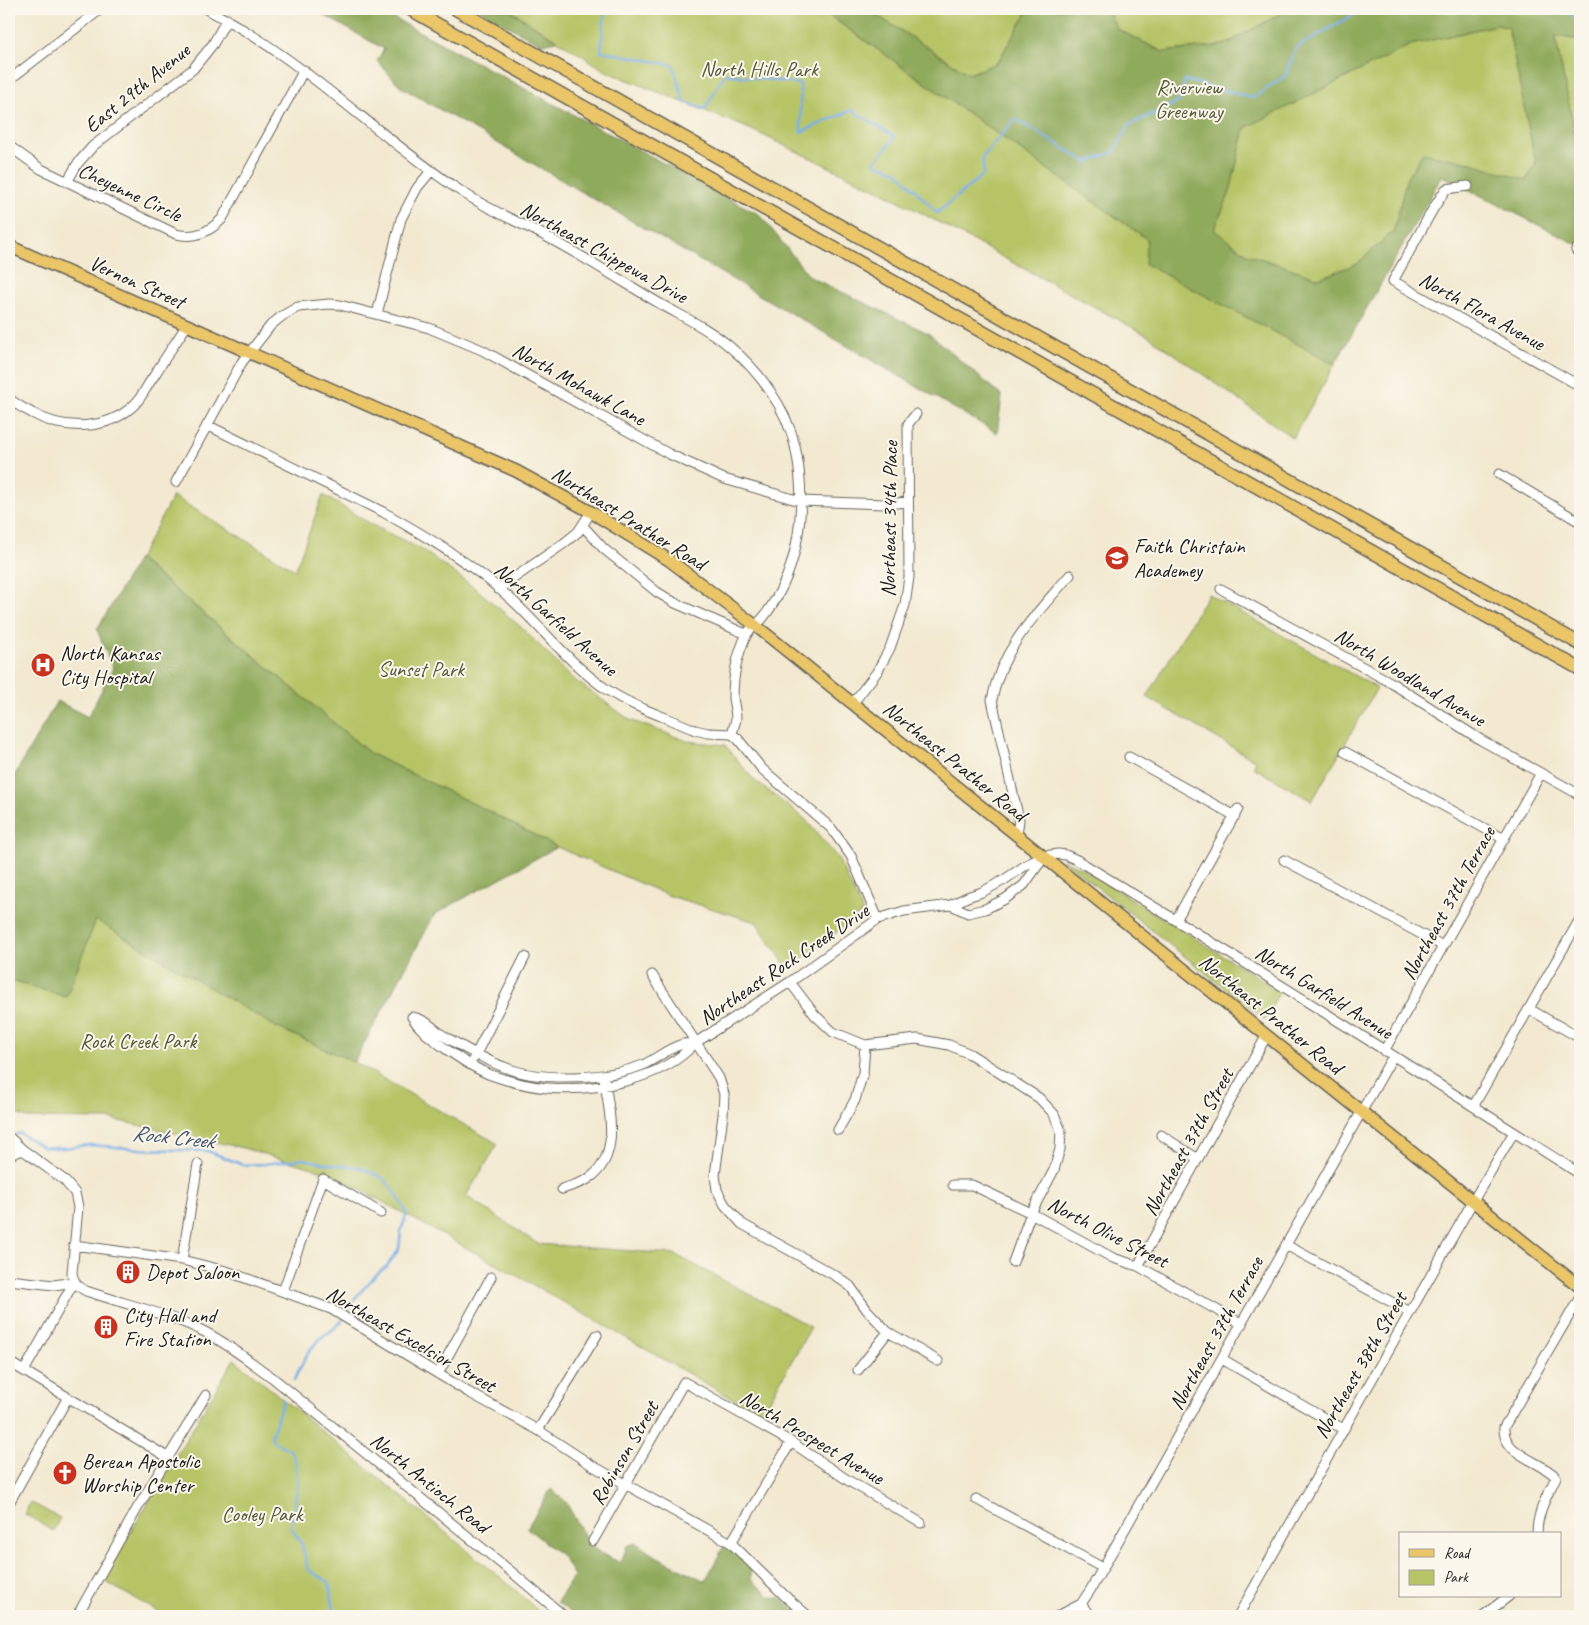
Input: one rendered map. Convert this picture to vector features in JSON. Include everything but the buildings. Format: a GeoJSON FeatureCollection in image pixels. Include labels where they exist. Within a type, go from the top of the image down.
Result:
{"type":"FeatureCollection","features":[{"type":"Feature","properties":{"kind":"highway"},"geometry":{"type":"LineString","coordinates":[[410,9],[1580,669]]}},
{"type":"Feature","properties":{"kind":"highway"},"geometry":{"type":"LineString","coordinates":[[456,9],[1580,644]]}},
{"type":"Feature","properties":{"kind":"main road","name":"Vernon Street"},"geometry":{"type":"LineString","coordinates":[[9,246],[250,352]]}},
{"type":"Feature","properties":{"kind":"main road","name":"Northeast Prather Road"},"geometry":{"type":"LineString","coordinates":[[250,352],[516,470],[591,512],[669,560],[853,703],[1580,1287]]}},
{"type":"Feature","properties":{"kind":"street"},"geometry":{"type":"LineString","coordinates":[[9,80],[100,9]]}},
{"type":"Feature","properties":{"kind":"street","name":"Northeast Chippewa Drive"},"geometry":{"type":"LineString","coordinates":[[206,9],[227,19],[292,61],[431,171],[461,192],[534,231],[711,333],[743,358],[766,384],[786,420],[795,446],[799,474],[799,523],[795,550],[776,599],[764,617],[746,634]]}},
{"type":"Feature","properties":{"kind":"street","name":"East 29th Avenue"},"geometry":{"type":"LineString","coordinates":[[67,182],[78,163],[93,146],[193,69],[213,44],[227,19]]}},
{"type":"Feature","properties":{"kind":"street","name":"Cheyenne Circle"},"geometry":{"type":"LineString","coordinates":[[9,146],[34,164],[67,182],[176,234],[191,236],[206,232],[222,219],[304,70]]}},
{"type":"Feature","properties":{"kind":"street"},"geometry":{"type":"LineString","coordinates":[[377,314],[401,219],[417,188],[431,171]]}},
{"type":"Feature","properties":{"kind":"street","name":"North Flora Avenue"},"geometry":{"type":"LineString","coordinates":[[1468,186],[1446,189],[1393,281],[1580,386]]}},
{"type":"Feature","properties":{"kind":"street","name":"North Mohawk Lane"},"geometry":{"type":"LineString","coordinates":[[176,482],[242,362],[271,325],[298,307],[329,304],[429,328],[482,350],[669,454],[724,479],[800,501],[885,504],[908,502]]}},
{"type":"Feature","properties":{"kind":"street"},"geometry":{"type":"LineString","coordinates":[[9,400],[33,414],[57,422],[92,426],[105,423],[125,412],[142,396],[187,324]]}},
{"type":"Feature","properties":{"kind":"street","name":"Northeast 34th Place"},"geometry":{"type":"LineString","coordinates":[[853,703],[877,672],[890,648],[905,605],[910,577],[908,424],[916,414]]}},
{"type":"Feature","properties":{"kind":"street","name":"North Garfield Avenue"},"geometry":{"type":"LineString","coordinates":[[207,425],[383,512],[451,553],[512,600],[580,668],[624,700],[695,730],[708,733],[732,734]]}},
{"type":"Feature","properties":{"kind":"street"},"geometry":{"type":"LineString","coordinates":[[1499,474],[1580,522]]}},
{"type":"Feature","properties":{"kind":"street"},"geometry":{"type":"LineString","coordinates":[[498,589],[563,544],[583,526],[591,512]]}},
{"type":"Feature","properties":{"kind":"street"},"geometry":{"type":"LineString","coordinates":[[583,526],[604,549],[657,592],[746,634],[735,673],[733,699],[736,718],[732,734],[762,769],[831,828],[851,856],[878,919]]}},
{"type":"Feature","properties":{"kind":"street"},"geometry":{"type":"LineString","coordinates":[[1017,834],[1019,820],[992,700],[995,681],[1025,627],[1070,575]]}},
{"type":"Feature","properties":{"kind":"street","name":"North Woodland Avenue"},"geometry":{"type":"LineString","coordinates":[[1221,589],[1390,682],[1481,740],[1580,795]]}},
{"type":"Feature","properties":{"kind":"street"},"geometry":{"type":"LineString","coordinates":[[1345,752],[1504,839]]}},
{"type":"Feature","properties":{"kind":"street"},"geometry":{"type":"LineString","coordinates":[[1129,757],[1237,812],[1176,920]]}},
{"type":"Feature","properties":{"kind":"street","name":"Northeast 37th Terrace"},"geometry":{"type":"LineString","coordinates":[[1384,1051],[1541,772]]}},
{"type":"Feature","properties":{"kind":"street","name":"North Garfield Avenue"},"geometry":{"type":"LineString","coordinates":[[1044,856],[1058,854],[1077,860],[1474,1105],[1580,1174]]}},
{"type":"Feature","properties":{"kind":"street","name":"Northeast Rock Creek Drive"},"geometry":{"type":"LineString","coordinates":[[951,905],[968,913],[985,909],[1005,899],[1024,885],[1044,856]]}},
{"type":"Feature","properties":{"kind":"street","name":"Northeast Rock Creek Drive"},"geometry":{"type":"LineString","coordinates":[[695,1043],[680,1045],[644,1064],[628,1070],[566,1077],[536,1075],[506,1068],[476,1054],[439,1033],[422,1018],[412,1017],[419,1028],[459,1059],[489,1074],[517,1082],[547,1088],[588,1088],[638,1078],[670,1063],[687,1052],[695,1043],[790,982],[878,919],[904,911],[951,905],[997,884],[1044,856]]}},
{"type":"Feature","properties":{"kind":"street"},"geometry":{"type":"LineString","coordinates":[[1284,860],[1443,946]]}},
{"type":"Feature","properties":{"kind":"street"},"geometry":{"type":"LineString","coordinates":[[1474,1105],[1580,919]]}},
{"type":"Feature","properties":{"kind":"street"},"geometry":{"type":"LineString","coordinates":[[471,1065],[525,956]]}},
{"type":"Feature","properties":{"kind":"street"},"geometry":{"type":"LineString","coordinates":[[652,975],[719,1078],[724,1094],[724,1115],[716,1175],[717,1190],[725,1205],[742,1224],[836,1276],[850,1286],[867,1310],[888,1332],[938,1360]]}},
{"type":"Feature","properties":{"kind":"street"},"geometry":{"type":"LineString","coordinates":[[790,982],[815,1015],[834,1032],[865,1045],[917,1038],[949,1044],[970,1054],[1031,1094],[1054,1114],[1061,1131],[1060,1149],[1054,1170],[1031,1213],[1012,1262]]}},
{"type":"Feature","properties":{"kind":"street"},"geometry":{"type":"LineString","coordinates":[[1529,1009],[1580,1038]]}},
{"type":"Feature","properties":{"kind":"street","name":"Northeast 37th Street"},"geometry":{"type":"LineString","coordinates":[[1138,1266],[1267,1036]]}},
{"type":"Feature","properties":{"kind":"street"},"geometry":{"type":"LineString","coordinates":[[838,1130],[855,1100],[863,1073],[865,1045]]}},
{"type":"Feature","properties":{"kind":"street","name":"Northeast 37th Terrace"},"geometry":{"type":"LineString","coordinates":[[1081,1604],[1393,1056]]}},
{"type":"Feature","properties":{"kind":"street"},"geometry":{"type":"LineString","coordinates":[[562,1189],[588,1179],[601,1166],[609,1153],[612,1136],[603,1074]]}},
{"type":"Feature","properties":{"kind":"street","name":"Northeast 38th Street"},"geometry":{"type":"LineString","coordinates":[[1238,1616],[1514,1132]]}},
{"type":"Feature","properties":{"kind":"street"},"geometry":{"type":"LineString","coordinates":[[1161,1135],[1198,1159]]}},
{"type":"Feature","properties":{"kind":"street"},"geometry":{"type":"LineString","coordinates":[[9,1137],[64,1180],[75,1192],[78,1207],[72,1273],[74,1282],[24,1371]]}},
{"type":"Feature","properties":{"kind":"street"},"geometry":{"type":"LineString","coordinates":[[9,1155],[20,1147]]}},
{"type":"Feature","properties":{"kind":"street"},"geometry":{"type":"LineString","coordinates":[[182,1260],[198,1164]]}},
{"type":"Feature","properties":{"kind":"street"},"geometry":{"type":"LineString","coordinates":[[283,1291],[323,1179],[381,1213]]}},
{"type":"Feature","properties":{"kind":"street","name":"North Olive Street"},"geometry":{"type":"LineString","coordinates":[[953,1184],[972,1185],[1031,1213],[1113,1258],[1138,1266],[1242,1324]]}},
{"type":"Feature","properties":{"kind":"street","name":"Northeast Excelsior Street"},"geometry":{"type":"LineString","coordinates":[[74,1245],[182,1260],[226,1271],[331,1309],[438,1374],[538,1430],[593,1466],[730,1543],[808,1616]]}},
{"type":"Feature","properties":{"kind":"street"},"geometry":{"type":"LineString","coordinates":[[1286,1245],[1410,1312]]}},
{"type":"Feature","properties":{"kind":"street"},"geometry":{"type":"LineString","coordinates":[[438,1374],[492,1276]]}},
{"type":"Feature","properties":{"kind":"street"},"geometry":{"type":"LineString","coordinates":[[9,1280],[54,1285],[74,1282]]}},
{"type":"Feature","properties":{"kind":"street","name":"North Antioch Road"},"geometry":{"type":"LineString","coordinates":[[74,1282],[78,1287],[86,1291],[178,1320],[200,1329],[236,1351],[272,1378],[564,1616]]}},
{"type":"Feature","properties":{"kind":"street"},"geometry":{"type":"LineString","coordinates":[[1537,1532],[1540,1508],[1556,1477],[1549,1470],[1523,1456],[1508,1444],[1504,1427],[1580,1297]]}},
{"type":"Feature","properties":{"kind":"street"},"geometry":{"type":"LineString","coordinates":[[858,1370],[888,1332]]}},
{"type":"Feature","properties":{"kind":"street"},"geometry":{"type":"LineString","coordinates":[[538,1430],[597,1335]]}},
{"type":"Feature","properties":{"kind":"street"},"geometry":{"type":"LineString","coordinates":[[1222,1358],[1343,1429]]}},
{"type":"Feature","properties":{"kind":"street"},"geometry":{"type":"LineString","coordinates":[[9,1362],[169,1458]]}},
{"type":"Feature","properties":{"kind":"street","name":"North Prospect Avenue"},"geometry":{"type":"LineString","coordinates":[[684,1382],[791,1442],[849,1481],[921,1523]]}},
{"type":"Feature","properties":{"kind":"street","name":"Robinson Street"},"geometry":{"type":"LineString","coordinates":[[593,1541],[684,1382]]}},
{"type":"Feature","properties":{"kind":"street"},"geometry":{"type":"LineString","coordinates":[[77,1616],[138,1507],[206,1395]]}},
{"type":"Feature","properties":{"kind":"street"},"geometry":{"type":"LineString","coordinates":[[9,1503],[68,1397]]}},
{"type":"Feature","properties":{"kind":"street"},"geometry":{"type":"LineString","coordinates":[[730,1543],[791,1442]]}},
{"type":"Feature","properties":{"kind":"street"},"geometry":{"type":"LineString","coordinates":[[976,1499],[1103,1568]]}},
{"type":"Feature","properties":{"kind":"street"},"geometry":{"type":"LineString","coordinates":[[1484,1615],[1506,1598]]}},
{"type":"Feature","properties":{"kind":"street"},"geometry":{"type":"LineString","coordinates":[[1058,1616],[1081,1604],[1090,1616]]}},
{"type":"Feature","properties":{"kind":"green space"},"geometry":{"type":"Polygon","coordinates":[[[313,9],[377,9],[760,215],[810,277],[928,333],[1002,396],[997,433],[401,87],[377,61],[384,49],[313,9]]]}},
{"type":"Feature","properties":{"kind":"green space"},"geometry":{"type":"Polygon","coordinates":[[[477,9],[508,9],[558,41],[541,44],[477,9]]]}},
{"type":"Feature","properties":{"kind":"green space","name":"North Hills Park"},"geometry":{"type":"Polygon","coordinates":[[[508,9],[820,9],[1147,239],[1145,264],[1335,364],[1293,438],[1150,337],[890,196],[750,129],[608,72],[508,9]]]}},
{"type":"Feature","properties":{"kind":"green space","name":"Riverview Greenway"},"geometry":{"type":"Polygon","coordinates":[[[820,9],[867,9],[969,74],[997,63],[1029,9],[1107,9],[1117,29],[1163,52],[1224,45],[1289,9],[1580,9],[1580,40],[1555,36],[1580,159],[1580,246],[1442,176],[1335,364],[1145,264],[1147,239],[820,9]],[[1496,25],[1411,45],[1245,128],[1230,192],[1214,230],[1247,254],[1319,278],[1357,264],[1394,230],[1407,178],[1423,153],[1475,164],[1526,180],[1536,164],[1508,27],[1496,25]]]}},
{"type":"Feature","properties":{"kind":"green space"},"geometry":{"type":"Polygon","coordinates":[[[867,9],[1029,9],[997,63],[969,74],[867,9]]]}},
{"type":"Feature","properties":{"kind":"green space"},"geometry":{"type":"Polygon","coordinates":[[[1107,9],[1289,9],[1224,45],[1163,52],[1117,29],[1107,9]]]}},
{"type":"Feature","properties":{"kind":"green space"},"geometry":{"type":"Polygon","coordinates":[[[1496,25],[1508,27],[1536,164],[1526,181],[1475,164],[1423,153],[1407,178],[1394,230],[1357,264],[1319,278],[1247,254],[1214,230],[1230,192],[1245,128],[1410,45],[1496,25]]]}},
{"type":"Feature","properties":{"kind":"green space"},"geometry":{"type":"Polygon","coordinates":[[[1555,35],[1580,40],[1580,159],[1555,35]]]}},
{"type":"Feature","properties":{"kind":"green space","name":"Sunset Park"},"geometry":{"type":"Polygon","coordinates":[[[323,495],[374,526],[421,549],[475,588],[521,627],[572,678],[630,720],[687,741],[725,745],[754,780],[805,819],[838,858],[863,912],[788,969],[756,922],[667,895],[557,847],[371,754],[139,559],[173,496],[295,570],[323,495]]]}},
{"type":"Feature","properties":{"kind":"green space"},"geometry":{"type":"Polygon","coordinates":[[[138,559],[371,754],[557,847],[435,914],[354,1062],[276,1027],[96,920],[66,997],[9,979],[9,785],[57,701],[88,717],[113,668],[97,630],[138,559]]]}},
{"type":"Feature","properties":{"kind":"green space"},"geometry":{"type":"Polygon","coordinates":[[[1208,594],[1377,688],[1312,801],[1253,767],[1256,761],[1147,697],[1208,594]]]}},
{"type":"Feature","properties":{"kind":"green space"},"geometry":{"type":"Polygon","coordinates":[[[1063,860],[1083,869],[1280,991],[1265,1020],[1063,860]]]}},
{"type":"Feature","properties":{"kind":"green space","name":"Rock Creek Park"},"geometry":{"type":"Polygon","coordinates":[[[96,919],[276,1027],[354,1062],[498,1144],[466,1196],[538,1244],[674,1254],[811,1327],[761,1415],[523,1279],[330,1173],[243,1148],[110,1119],[27,1118],[9,1111],[9,979],[66,997],[96,919]]]}},
{"type":"Feature","properties":{"kind":"green space","name":"Cooley Park"},"geometry":{"type":"Polygon","coordinates":[[[234,1359],[512,1587],[544,1616],[166,1616],[102,1580],[234,1359]]]}},
{"type":"Feature","properties":{"kind":"green space"},"geometry":{"type":"Polygon","coordinates":[[[551,1489],[566,1502],[589,1544],[600,1553],[621,1563],[627,1546],[636,1543],[652,1554],[705,1581],[725,1544],[751,1569],[751,1579],[770,1597],[781,1598],[802,1616],[576,1616],[557,1602],[574,1576],[563,1557],[527,1528],[551,1489]]]}},
{"type":"Feature","properties":{"kind":"green space"},"geometry":{"type":"Polygon","coordinates":[[[30,1502],[60,1518],[53,1531],[25,1514],[30,1502]]]}},
{"type":"Feature","properties":{"kind":"waterway"},"geometry":{"type":"LineString","coordinates":[[605,9],[601,51],[673,65],[684,102],[705,109],[725,74],[800,84],[801,132],[852,110],[895,137],[874,163],[897,171],[937,213],[984,174],[982,158],[1015,119],[1087,162],[1114,152],[1129,125],[1178,102],[1185,80],[1253,98],[1285,76],[1296,48],[1356,13],[1367,9]]}},
{"type":"Feature","properties":{"kind":"waterway"},"geometry":{"type":"LineString","coordinates":[[1560,9],[1580,17]]}},
{"type":"Feature","properties":{"kind":"waterway","name":"Rock Creek"},"geometry":{"type":"LineString","coordinates":[[11,1137],[19,1133],[43,1147],[62,1148],[89,1145],[208,1151],[243,1165],[302,1159],[358,1167],[383,1178],[395,1192],[407,1213],[401,1231],[399,1249],[387,1266],[355,1298],[347,1313]]}},
{"type":"Feature","properties":{"kind":"waterway","name":"Rock Creek"},"geometry":{"type":"LineString","coordinates":[[294,1380],[315,1344],[343,1319]]}},
{"type":"Feature","properties":{"kind":"waterway","name":"Rock Creek"},"geometry":{"type":"LineString","coordinates":[[283,1400],[271,1437],[274,1442],[290,1450],[296,1462],[298,1484],[291,1527],[302,1545],[308,1570],[329,1582],[335,1616]]}},
{"type":"Feature","properties":{"kind":"place","name":"Faith Christain Academey"},"geometry":{"type":"Point","coordinates":[1117,558]}},
{"type":"Feature","properties":{"kind":"place","name":"North Kansas City Hospital"},"geometry":{"type":"Point","coordinates":[43,665]}},
{"type":"Feature","properties":{"kind":"place","name":"Depot Saloon"},"geometry":{"type":"Point","coordinates":[128,1272]}},
{"type":"Feature","properties":{"kind":"place","name":"City Hall and Fire Station"},"geometry":{"type":"Point","coordinates":[106,1327]}},
{"type":"Feature","properties":{"kind":"place","name":"Berean Apostolic Worship Center"},"geometry":{"type":"Point","coordinates":[65,1473]}}]}
